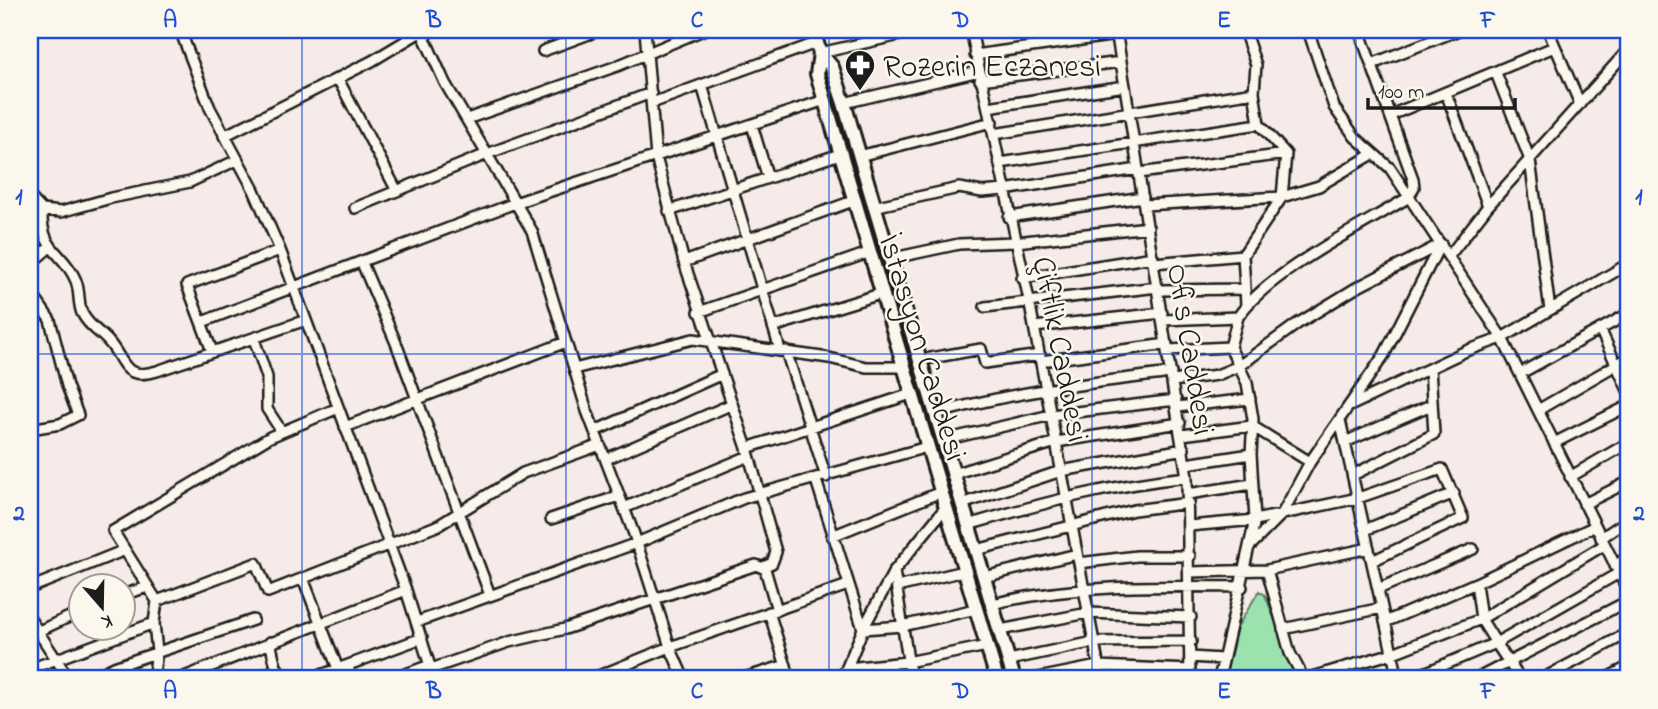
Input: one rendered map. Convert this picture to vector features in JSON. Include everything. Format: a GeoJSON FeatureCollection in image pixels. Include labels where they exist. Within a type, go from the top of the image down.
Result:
{"type":"FeatureCollection","features":[{"type":"Feature","properties":{"kind":"main road","name":"İstasyon Caddesi"},"geometry":{"type":"LineString","coordinates":[[813,30],[818,48],[817,74],[995,679]]}},
{"type":"Feature","properties":{"kind":"main road"},"geometry":{"type":"LineString","coordinates":[[818,48],[832,67],[844,103],[1014,679]]}},
{"type":"Feature","properties":{"kind":"street"},"geometry":{"type":"LineString","coordinates":[[180,30],[210,108],[280,250],[295,288],[432,671]]}},
{"type":"Feature","properties":{"kind":"street"},"geometry":{"type":"LineString","coordinates":[[224,136],[338,79],[422,30],[445,83],[531,231],[573,369],[637,543],[670,648],[684,679]]}},
{"type":"Feature","properties":{"kind":"street"},"geometry":{"type":"LineString","coordinates":[[569,30],[573,40]]}},
{"type":"Feature","properties":{"kind":"street"},"geometry":{"type":"LineString","coordinates":[[543,51],[600,30]]}},
{"type":"Feature","properties":{"kind":"street"},"geometry":{"type":"LineString","coordinates":[[392,679],[432,671],[509,642],[565,629],[757,565],[763,567],[772,563],[776,552],[748,452],[699,312],[656,157],[645,30]]}},
{"type":"Feature","properties":{"kind":"street"},"geometry":{"type":"LineString","coordinates":[[467,119],[646,54],[703,30]]}},
{"type":"Feature","properties":{"kind":"street"},"geometry":{"type":"LineString","coordinates":[[355,208],[488,154],[651,98],[702,85],[818,48],[922,30]]}},
{"type":"Feature","properties":{"kind":"street","name":"Çiftlik Caddesi"},"geometry":{"type":"LineString","coordinates":[[971,30],[979,76],[992,122],[1009,218],[1029,300],[1101,679]]}},
{"type":"Feature","properties":{"kind":"street"},"geometry":{"type":"LineString","coordinates":[[1244,30],[1256,65],[1254,93],[1259,124],[1286,154],[1282,197],[1243,255],[1246,305]]}},
{"type":"Feature","properties":{"kind":"street"},"geometry":{"type":"LineString","coordinates":[[1308,30],[1334,107],[1355,137],[1390,168],[1502,338],[1628,591]]}},
{"type":"Feature","properties":{"kind":"street"},"geometry":{"type":"LineString","coordinates":[[1219,679],[1242,587],[1255,520],[1250,398],[1247,383],[1230,347],[1238,317],[1246,305],[1272,281],[1409,197],[1414,183],[1360,30]]}},
{"type":"Feature","properties":{"kind":"street"},"geometry":{"type":"LineString","coordinates":[[1372,64],[1459,30]]}},
{"type":"Feature","properties":{"kind":"street"},"geometry":{"type":"LineString","coordinates":[[1548,30],[1580,104]]}},
{"type":"Feature","properties":{"kind":"street"},"geometry":{"type":"LineString","coordinates":[[975,55],[1116,32]]}},
{"type":"Feature","properties":{"kind":"street","name":"Ofis Caddesi"},"geometry":{"type":"LineString","coordinates":[[1116,32],[1184,449],[1191,586],[1190,675]]}},
{"type":"Feature","properties":{"kind":"street"},"geometry":{"type":"LineString","coordinates":[[1391,116],[1554,47]]}},
{"type":"Feature","properties":{"kind":"street"},"geometry":{"type":"LineString","coordinates":[[1449,256],[1488,206],[1628,50]]}},
{"type":"Feature","properties":{"kind":"street"},"geometry":{"type":"LineString","coordinates":[[844,103],[979,76],[1121,62]]}},
{"type":"Feature","properties":{"kind":"street"},"geometry":{"type":"LineString","coordinates":[[1496,73],[1530,160],[1550,310]]}},
{"type":"Feature","properties":{"kind":"street"},"geometry":{"type":"LineString","coordinates":[[338,79],[397,191]]}},
{"type":"Feature","properties":{"kind":"street"},"geometry":{"type":"LineString","coordinates":[[702,85],[773,327],[826,477]]}},
{"type":"Feature","properties":{"kind":"street"},"geometry":{"type":"LineString","coordinates":[[988,107],[1125,86]]}},
{"type":"Feature","properties":{"kind":"street"},"geometry":{"type":"LineString","coordinates":[[994,134],[1254,93]]}},
{"type":"Feature","properties":{"kind":"street"},"geometry":{"type":"LineString","coordinates":[[1446,93],[1488,206]]}},
{"type":"Feature","properties":{"kind":"street"},"geometry":{"type":"LineString","coordinates":[[202,323],[515,202],[825,100]]}},
{"type":"Feature","properties":{"kind":"street"},"geometry":{"type":"LineString","coordinates":[[859,156],[992,122]]}},
{"type":"Feature","properties":{"kind":"street"},"geometry":{"type":"LineString","coordinates":[[1000,163],[1259,124]]}},
{"type":"Feature","properties":{"kind":"street"},"geometry":{"type":"LineString","coordinates":[[752,125],[768,178]]}},
{"type":"Feature","properties":{"kind":"street"},"geometry":{"type":"LineString","coordinates":[[669,211],[840,154]]}},
{"type":"Feature","properties":{"kind":"street"},"geometry":{"type":"LineString","coordinates":[[873,207],[959,188],[982,192],[1004,190],[1286,154]]}},
{"type":"Feature","properties":{"kind":"street"},"geometry":{"type":"LineString","coordinates":[[1009,218],[1144,201],[1282,197],[1319,186],[1373,154]]}},
{"type":"Feature","properties":{"kind":"street"},"geometry":{"type":"LineString","coordinates":[[30,197],[42,210],[61,212],[111,198],[175,187],[237,160]]}},
{"type":"Feature","properties":{"kind":"street"},"geometry":{"type":"LineString","coordinates":[[684,262],[853,201]]}},
{"type":"Feature","properties":{"kind":"street"},"geometry":{"type":"LineString","coordinates":[[42,210],[41,224],[50,247],[76,281],[81,311],[92,328],[108,341],[130,372],[142,375],[306,320]]}},
{"type":"Feature","properties":{"kind":"street"},"geometry":{"type":"LineString","coordinates":[[889,258],[959,244],[1016,242],[1148,227]]}},
{"type":"Feature","properties":{"kind":"street"},"geometry":{"type":"LineString","coordinates":[[936,414],[992,398],[1046,388],[1217,375],[1239,366],[1297,324],[1356,288],[1441,244]]}},
{"type":"Feature","properties":{"kind":"street"},"geometry":{"type":"LineString","coordinates":[[1250,545],[1282,514],[1310,462],[1384,355],[1441,244]]}},
{"type":"Feature","properties":{"kind":"street"},"geometry":{"type":"LineString","coordinates":[[30,264],[50,247]]}},
{"type":"Feature","properties":{"kind":"street"},"geometry":{"type":"LineString","coordinates":[[212,351],[187,285],[280,250]]}},
{"type":"Feature","properties":{"kind":"street"},"geometry":{"type":"LineString","coordinates":[[699,312],[868,253]]}},
{"type":"Feature","properties":{"kind":"street"},"geometry":{"type":"LineString","coordinates":[[1022,278],[1153,260],[1243,255]]}},
{"type":"Feature","properties":{"kind":"street"},"geometry":{"type":"LineString","coordinates":[[362,262],[490,596]]}},
{"type":"Feature","properties":{"kind":"street"},"geometry":{"type":"LineString","coordinates":[[1350,405],[1502,338],[1627,269]]}},
{"type":"Feature","properties":{"kind":"street"},"geometry":{"type":"LineString","coordinates":[[985,307],[1029,300],[1158,288],[1245,289]]}},
{"type":"Feature","properties":{"kind":"street"},"geometry":{"type":"LineString","coordinates":[[30,291],[50,320],[67,386],[78,415],[60,424],[30,429]]}},
{"type":"Feature","properties":{"kind":"street"},"geometry":{"type":"LineString","coordinates":[[773,327],[880,294]]}},
{"type":"Feature","properties":{"kind":"street"},"geometry":{"type":"LineString","coordinates":[[1521,373],[1628,314]]}},
{"type":"Feature","properties":{"kind":"street"},"geometry":{"type":"LineString","coordinates":[[1034,327],[1162,317],[1238,317]]}},
{"type":"Feature","properties":{"kind":"street"},"geometry":{"type":"LineString","coordinates":[[1601,330],[1628,390]]}},
{"type":"Feature","properties":{"kind":"street"},"geometry":{"type":"LineString","coordinates":[[254,339],[267,377],[267,409],[282,432]]}},
{"type":"Feature","properties":{"kind":"street"},"geometry":{"type":"LineString","coordinates":[[573,369],[693,339],[783,351],[866,367],[902,367]]}},
{"type":"Feature","properties":{"kind":"street"},"geometry":{"type":"LineString","coordinates":[[345,428],[566,342]]}},
{"type":"Feature","properties":{"kind":"street"},"geometry":{"type":"LineString","coordinates":[[920,360],[981,348],[985,363],[1167,347],[1230,347]]}},
{"type":"Feature","properties":{"kind":"street"},"geometry":{"type":"LineString","coordinates":[[1538,410],[1628,358]]}},
{"type":"Feature","properties":{"kind":"street"},"geometry":{"type":"LineString","coordinates":[[1353,475],[1434,434],[1430,368]]}},
{"type":"Feature","properties":{"kind":"street"},"geometry":{"type":"LineString","coordinates":[[595,432],[720,375]]}},
{"type":"Feature","properties":{"kind":"street"},"geometry":{"type":"LineString","coordinates":[[624,508],[810,427],[911,394]]}},
{"type":"Feature","properties":{"kind":"street"},"geometry":{"type":"LineString","coordinates":[[944,440],[1051,415],[1250,398]]}},
{"type":"Feature","properties":{"kind":"street"},"geometry":{"type":"LineString","coordinates":[[1345,442],[1431,404]]}},
{"type":"Feature","properties":{"kind":"street"},"geometry":{"type":"LineString","coordinates":[[606,460],[730,405]]}},
{"type":"Feature","properties":{"kind":"street"},"geometry":{"type":"LineString","coordinates":[[1554,443],[1628,405]]}},
{"type":"Feature","properties":{"kind":"street"},"geometry":{"type":"LineString","coordinates":[[153,679],[158,652],[154,623],[157,601],[113,531],[282,432],[338,408]]}},
{"type":"Feature","properties":{"kind":"street"},"geometry":{"type":"LineString","coordinates":[[1340,420],[1398,679]]}},
{"type":"Feature","properties":{"kind":"street"},"geometry":{"type":"LineString","coordinates":[[953,474],[1056,442],[1180,424]]}},
{"type":"Feature","properties":{"kind":"street"},"geometry":{"type":"LineString","coordinates":[[1182,435],[1252,426],[1310,462]]}},
{"type":"Feature","properties":{"kind":"street"},"geometry":{"type":"LineString","coordinates":[[1570,477],[1628,443]]}},
{"type":"Feature","properties":{"kind":"street"},"geometry":{"type":"LineString","coordinates":[[157,601],[256,563],[268,592],[387,546],[460,514],[523,473],[600,445]]}},
{"type":"Feature","properties":{"kind":"street"},"geometry":{"type":"LineString","coordinates":[[416,622],[637,543],[759,494],[927,447]]}},
{"type":"Feature","properties":{"kind":"street"},"geometry":{"type":"LineString","coordinates":[[962,504],[1061,471],[1184,449]]}},
{"type":"Feature","properties":{"kind":"street"},"geometry":{"type":"LineString","coordinates":[[1185,464],[1251,454]]}},
{"type":"Feature","properties":{"kind":"street"},"geometry":{"type":"LineString","coordinates":[[1189,526],[1255,520],[1358,498],[1442,469],[1463,518],[1372,561]]}},
{"type":"Feature","properties":{"kind":"street"},"geometry":{"type":"LineString","coordinates":[[968,524],[1066,496],[1120,484],[1187,477]]}},
{"type":"Feature","properties":{"kind":"street"},"geometry":{"type":"LineString","coordinates":[[816,480],[863,629]]}},
{"type":"Feature","properties":{"kind":"street"},"geometry":{"type":"LineString","coordinates":[[1584,504],[1628,482]]}},
{"type":"Feature","properties":{"kind":"street"},"geometry":{"type":"LineString","coordinates":[[976,550],[1071,525],[1252,484]]}},
{"type":"Feature","properties":{"kind":"street"},"geometry":{"type":"LineString","coordinates":[[832,536],[941,492]]}},
{"type":"Feature","properties":{"kind":"street"},"geometry":{"type":"LineString","coordinates":[[1365,530],[1454,493]]}},
{"type":"Feature","properties":{"kind":"street"},"geometry":{"type":"LineString","coordinates":[[551,519],[619,496]]}},
{"type":"Feature","properties":{"kind":"street"},"geometry":{"type":"LineString","coordinates":[[842,679],[863,629],[894,571],[946,508]]}},
{"type":"Feature","properties":{"kind":"street"},"geometry":{"type":"LineString","coordinates":[[1267,569],[1290,653],[1305,679],[1393,653],[1481,619],[1602,542],[1628,520]]}},
{"type":"Feature","properties":{"kind":"street"},"geometry":{"type":"LineString","coordinates":[[1385,621],[1476,583],[1595,526]]}},
{"type":"Feature","properties":{"kind":"street"},"geometry":{"type":"LineString","coordinates":[[1190,572],[1267,569],[1369,548]]}},
{"type":"Feature","properties":{"kind":"street"},"geometry":{"type":"LineString","coordinates":[[1378,589],[1473,549]]}},
{"type":"Feature","properties":{"kind":"street"},"geometry":{"type":"LineString","coordinates":[[30,588],[125,550]]}},
{"type":"Feature","properties":{"kind":"street"},"geometry":{"type":"LineString","coordinates":[[984,577],[1078,558],[1190,556]]}},
{"type":"Feature","properties":{"kind":"street"},"geometry":{"type":"LineString","coordinates":[[1410,679],[1496,643],[1617,569],[1628,557]]}},
{"type":"Feature","properties":{"kind":"street"},"geometry":{"type":"LineString","coordinates":[[763,567],[790,679]]}},
{"type":"Feature","properties":{"kind":"street"},"geometry":{"type":"LineString","coordinates":[[894,571],[911,679]]}},
{"type":"Feature","properties":{"kind":"street"},"geometry":{"type":"LineString","coordinates":[[897,587],[964,571]]}},
{"type":"Feature","properties":{"kind":"street"},"geometry":{"type":"LineString","coordinates":[[303,578],[319,624],[343,667],[353,679]]}},
{"type":"Feature","properties":{"kind":"street"},"geometry":{"type":"LineString","coordinates":[[1476,583],[1481,619],[1520,679]]}},
{"type":"Feature","properties":{"kind":"street"},"geometry":{"type":"LineString","coordinates":[[592,679],[670,648],[848,585]]}},
{"type":"Feature","properties":{"kind":"street"},"geometry":{"type":"LineString","coordinates":[[136,591],[148,587]]}},
{"type":"Feature","properties":{"kind":"street"},"geometry":{"type":"LineString","coordinates":[[992,604],[1031,595],[1083,589],[1242,587]]}},
{"type":"Feature","properties":{"kind":"street"},"geometry":{"type":"LineString","coordinates":[[179,679],[405,590]]}},
{"type":"Feature","properties":{"kind":"street"},"geometry":{"type":"LineString","coordinates":[[1476,679],[1628,601]]}},
{"type":"Feature","properties":{"kind":"street"},"geometry":{"type":"LineString","coordinates":[[1283,629],[1382,608]]}},
{"type":"Feature","properties":{"kind":"street"},"geometry":{"type":"LineString","coordinates":[[863,629],[902,626],[976,609]]}},
{"type":"Feature","properties":{"kind":"street"},"geometry":{"type":"LineString","coordinates":[[1000,630],[1088,613],[1191,617]]}},
{"type":"Feature","properties":{"kind":"street"},"geometry":{"type":"LineString","coordinates":[[30,619],[33,634],[69,679]]}},
{"type":"Feature","properties":{"kind":"street"},"geometry":{"type":"LineString","coordinates":[[33,634],[66,619]]}},
{"type":"Feature","properties":{"kind":"street"},"geometry":{"type":"LineString","coordinates":[[89,679],[253,620]]}},
{"type":"Feature","properties":{"kind":"street"},"geometry":{"type":"LineString","coordinates":[[30,669],[154,623]]}},
{"type":"Feature","properties":{"kind":"street"},"geometry":{"type":"LineString","coordinates":[[1542,679],[1628,633]]}},
{"type":"Feature","properties":{"kind":"street"},"geometry":{"type":"LineString","coordinates":[[310,679],[422,638]]}},
{"type":"Feature","properties":{"kind":"street"},"geometry":{"type":"LineString","coordinates":[[1009,660],[1094,642],[1191,641]]}},
{"type":"Feature","properties":{"kind":"street"},"geometry":{"type":"LineString","coordinates":[[254,679],[279,674],[270,642]]}},
{"type":"Feature","properties":{"kind":"street"},"geometry":{"type":"LineString","coordinates":[[847,668],[907,662],[987,646]]}},
{"type":"Feature","properties":{"kind":"street"},"geometry":{"type":"LineString","coordinates":[[1190,657],[1222,659]]}},
{"type":"Feature","properties":{"kind":"street"},"geometry":{"type":"LineString","coordinates":[[741,679],[786,665]]}},
{"type":"Feature","properties":{"kind":"street"},"geometry":{"type":"LineString","coordinates":[[1033,679],[1098,666],[1190,675]]}},
{"type":"Feature","properties":{"kind":"street"},"geometry":{"type":"LineString","coordinates":[[1605,679],[1628,667]]}},
{"type":"Feature","properties":{"kind":"green space"},"geometry":{"type":"Polygon","coordinates":[[[1259,591],[1265,595],[1299,679],[1225,679],[1233,634],[1259,591]]]}},
{"type":"Feature","properties":{"kind":"place","name":"Rozerin Eczanesi"},"geometry":{"type":"Point","coordinates":[860,92]}}]}
